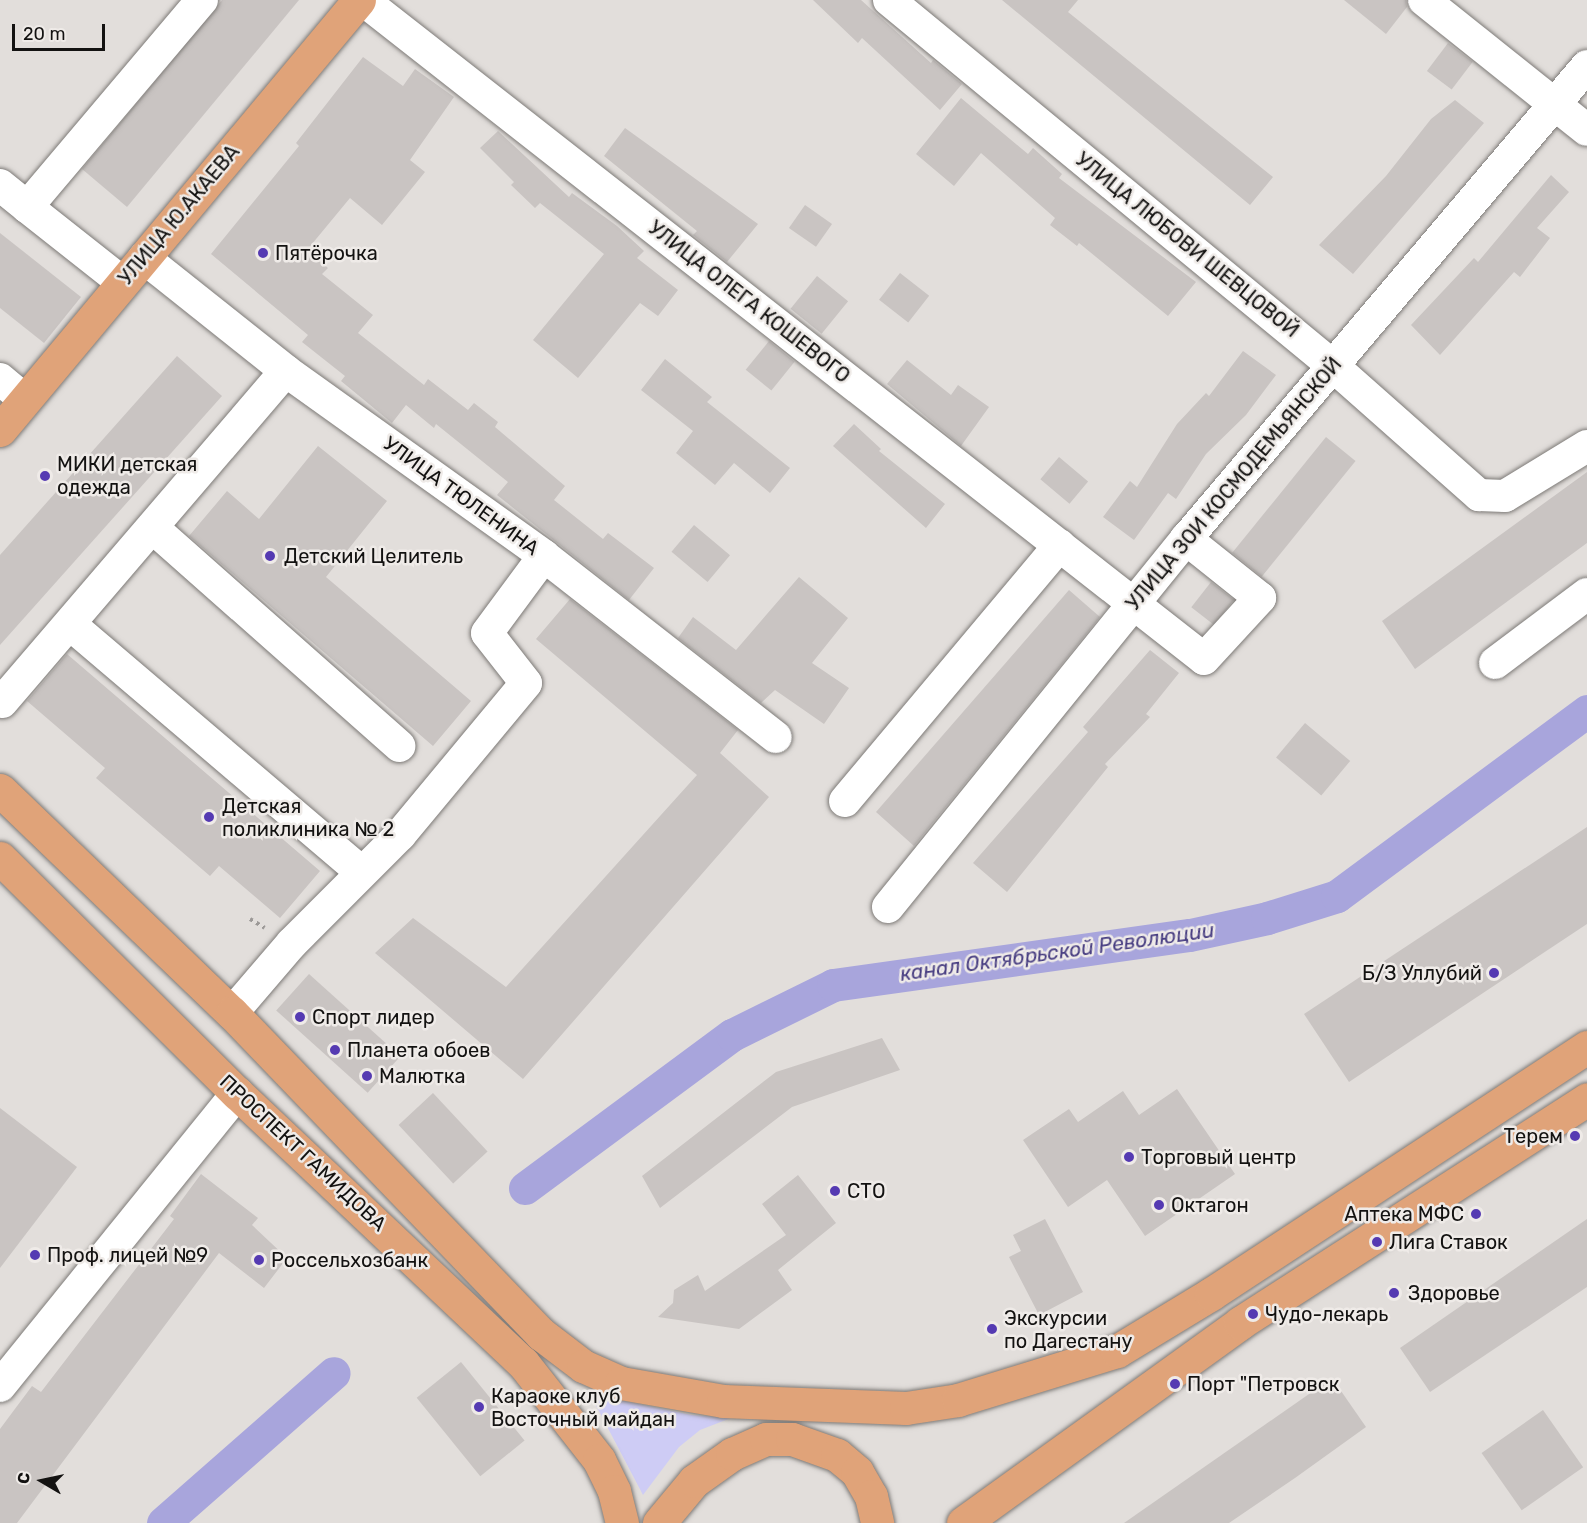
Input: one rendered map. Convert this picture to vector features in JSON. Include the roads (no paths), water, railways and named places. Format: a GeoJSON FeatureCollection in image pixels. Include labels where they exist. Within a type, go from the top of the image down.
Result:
{"type":"FeatureCollection","features":[{"type":"Feature","properties":{"kind":"main road","name":"УЛИЦА Ю.АКАЕВА"},"geometry":{"type":"LineString","coordinates":[[0,430],[361,0]]}},
{"type":"Feature","properties":{"kind":"main road","name":"ПРОСПЕКТ ГАМИДОВА"},"geometry":{"type":"LineString","coordinates":[[0,790],[232,1013],[517,1313],[562,1351],[621,1383],[768,1405],[906,1408],[958,1400],[1117,1351],[1211,1294],[1587,1047]]}},
{"type":"Feature","properties":{"kind":"main road","name":"ПРОСПЕКТ ГАМИДОВА"},"geometry":{"type":"LineString","coordinates":[[0,858],[237,1092],[493,1331],[523,1363],[599,1460],[614,1491],[624,1523]]}},
{"type":"Feature","properties":{"kind":"main road"},"geometry":{"type":"LineString","coordinates":[[963,1523],[1075,1445],[1240,1323],[1307,1279],[1329,1269],[1587,1099]]}},
{"type":"Feature","properties":{"kind":"main road"},"geometry":{"type":"LineString","coordinates":[[768,1405],[857,1472],[871,1496],[877,1523]]}},
{"type":"Feature","properties":{"kind":"main road"},"geometry":{"type":"LineString","coordinates":[[659,1523],[694,1481],[732,1454],[838,1406]]}},
{"type":"Feature","properties":{"kind":"main road"},"geometry":{"type":"LineString","coordinates":[[766,1439],[792,1439],[837,1455]]}},
{"type":"Feature","properties":{"kind":"street"},"geometry":{"type":"LineString","coordinates":[[27,207],[202,0]]}},
{"type":"Feature","properties":{"kind":"street","name":"УЛИЦА ОЛЕГА КОШЕВОГО"},"geometry":{"type":"LineString","coordinates":[[361,0],[1203,659],[1260,598],[1185,539]]}},
{"type":"Feature","properties":{"kind":"street","name":"УЛИЦА ЛЮБОВИ ШЕВЦОВОЙ"},"geometry":{"type":"LineString","coordinates":[[889,0],[1334,366],[1479,495],[1505,496],[1587,446]]}},
{"type":"Feature","properties":{"kind":"street"},"geometry":{"type":"LineString","coordinates":[[1424,0],[1553,106],[1587,130]]}},
{"type":"Feature","properties":{"kind":"street","name":"УЛИЦА ЗОИ КОСМОДЕМЬЯНСКОЙ"},"geometry":{"type":"LineString","coordinates":[[888,907],[1185,539],[1587,66]]}},
{"type":"Feature","properties":{"kind":"street"},"geometry":{"type":"LineString","coordinates":[[0,185],[122,282]]}},
{"type":"Feature","properties":{"kind":"street","name":"УЛИЦА ТЮЛЕНИНА"},"geometry":{"type":"LineString","coordinates":[[144,258],[286,371],[544,556],[776,737]]}},
{"type":"Feature","properties":{"kind":"street"},"geometry":{"type":"LineString","coordinates":[[2,702],[71,625],[286,371]]}},
{"type":"Feature","properties":{"kind":"street"},"geometry":{"type":"LineString","coordinates":[[0,379],[25,400]]}},
{"type":"Feature","properties":{"kind":"street"},"geometry":{"type":"LineString","coordinates":[[153,528],[399,747]]}},
{"type":"Feature","properties":{"kind":"street"},"geometry":{"type":"LineString","coordinates":[[845,801],[1060,545]]}},
{"type":"Feature","properties":{"kind":"street"},"geometry":{"type":"LineString","coordinates":[[232,1013],[360,871],[400,835],[526,683],[487,633],[544,556]]}},
{"type":"Feature","properties":{"kind":"street"},"geometry":{"type":"LineString","coordinates":[[1495,663],[1587,594]]}},
{"type":"Feature","properties":{"kind":"street"},"geometry":{"type":"LineString","coordinates":[[71,625],[360,871]]}},
{"type":"Feature","properties":{"kind":"street"},"geometry":{"type":"LineString","coordinates":[[0,1386],[237,1092]]}},
{"type":"Feature","properties":{"kind":"waterway","name":"канал Октябрьской Революции"},"geometry":{"type":"LineString","coordinates":[[525,1188],[732,1035],[833,985],[1190,935],[1267,918],[1337,896],[1587,711]]}},
{"type":"Feature","properties":{"kind":"waterway","name":"канал Октябрьской Революции"},"geometry":{"type":"LineString","coordinates":[[163,1523],[334,1373]]}},
{"type":"Feature","properties":{"kind":"place","name":"Пятёрочка"},"geometry":{"type":"Point","coordinates":[263,253]}},
{"type":"Feature","properties":{"kind":"place","name":"МИКИ детская одежда"},"geometry":{"type":"Point","coordinates":[45,476]}},
{"type":"Feature","properties":{"kind":"place","name":"Детский Целитель"},"geometry":{"type":"Point","coordinates":[270,556]}},
{"type":"Feature","properties":{"kind":"place","name":"Детская поликлиника № 2"},"geometry":{"type":"Point","coordinates":[209,817]}},
{"type":"Feature","properties":{"kind":"place","name":"Б/З Уллубий"},"geometry":{"type":"Point","coordinates":[1494,973]}},
{"type":"Feature","properties":{"kind":"place","name":"Спорт лидер"},"geometry":{"type":"Point","coordinates":[300,1017]}},
{"type":"Feature","properties":{"kind":"place","name":"Планета обоев"},"geometry":{"type":"Point","coordinates":[335,1050]}},
{"type":"Feature","properties":{"kind":"place","name":"Малютка"},"geometry":{"type":"Point","coordinates":[367,1076]}},
{"type":"Feature","properties":{"kind":"place","name":"Терем"},"geometry":{"type":"Point","coordinates":[1575,1136]}},
{"type":"Feature","properties":{"kind":"place","name":"Торговый центр"},"geometry":{"type":"Point","coordinates":[1129,1157]}},
{"type":"Feature","properties":{"kind":"place","name":"СТО"},"geometry":{"type":"Point","coordinates":[835,1191]}},
{"type":"Feature","properties":{"kind":"place","name":"Октагон"},"geometry":{"type":"Point","coordinates":[1159,1205]}},
{"type":"Feature","properties":{"kind":"place","name":"Аптека МФС"},"geometry":{"type":"Point","coordinates":[1476,1214]}},
{"type":"Feature","properties":{"kind":"place","name":"Лига Ставок"},"geometry":{"type":"Point","coordinates":[1377,1242]}},
{"type":"Feature","properties":{"kind":"place","name":"Проф. лицей №9"},"geometry":{"type":"Point","coordinates":[35,1255]}},
{"type":"Feature","properties":{"kind":"place","name":"Россельхозбанк"},"geometry":{"type":"Point","coordinates":[259,1260]}},
{"type":"Feature","properties":{"kind":"place","name":"Здоровье"},"geometry":{"type":"Point","coordinates":[1394,1293]}},
{"type":"Feature","properties":{"kind":"place","name":"Чудо-лекарь"},"geometry":{"type":"Point","coordinates":[1253,1314]}},
{"type":"Feature","properties":{"kind":"place","name":"Экскурсии по Дагестану"},"geometry":{"type":"Point","coordinates":[992,1329]}},
{"type":"Feature","properties":{"kind":"place","name":"Порт \"Петровск"},"geometry":{"type":"Point","coordinates":[1175,1384]}},
{"type":"Feature","properties":{"kind":"place","name":"Караоке клуб Восточный майдан"},"geometry":{"type":"Point","coordinates":[479,1407]}}]}
